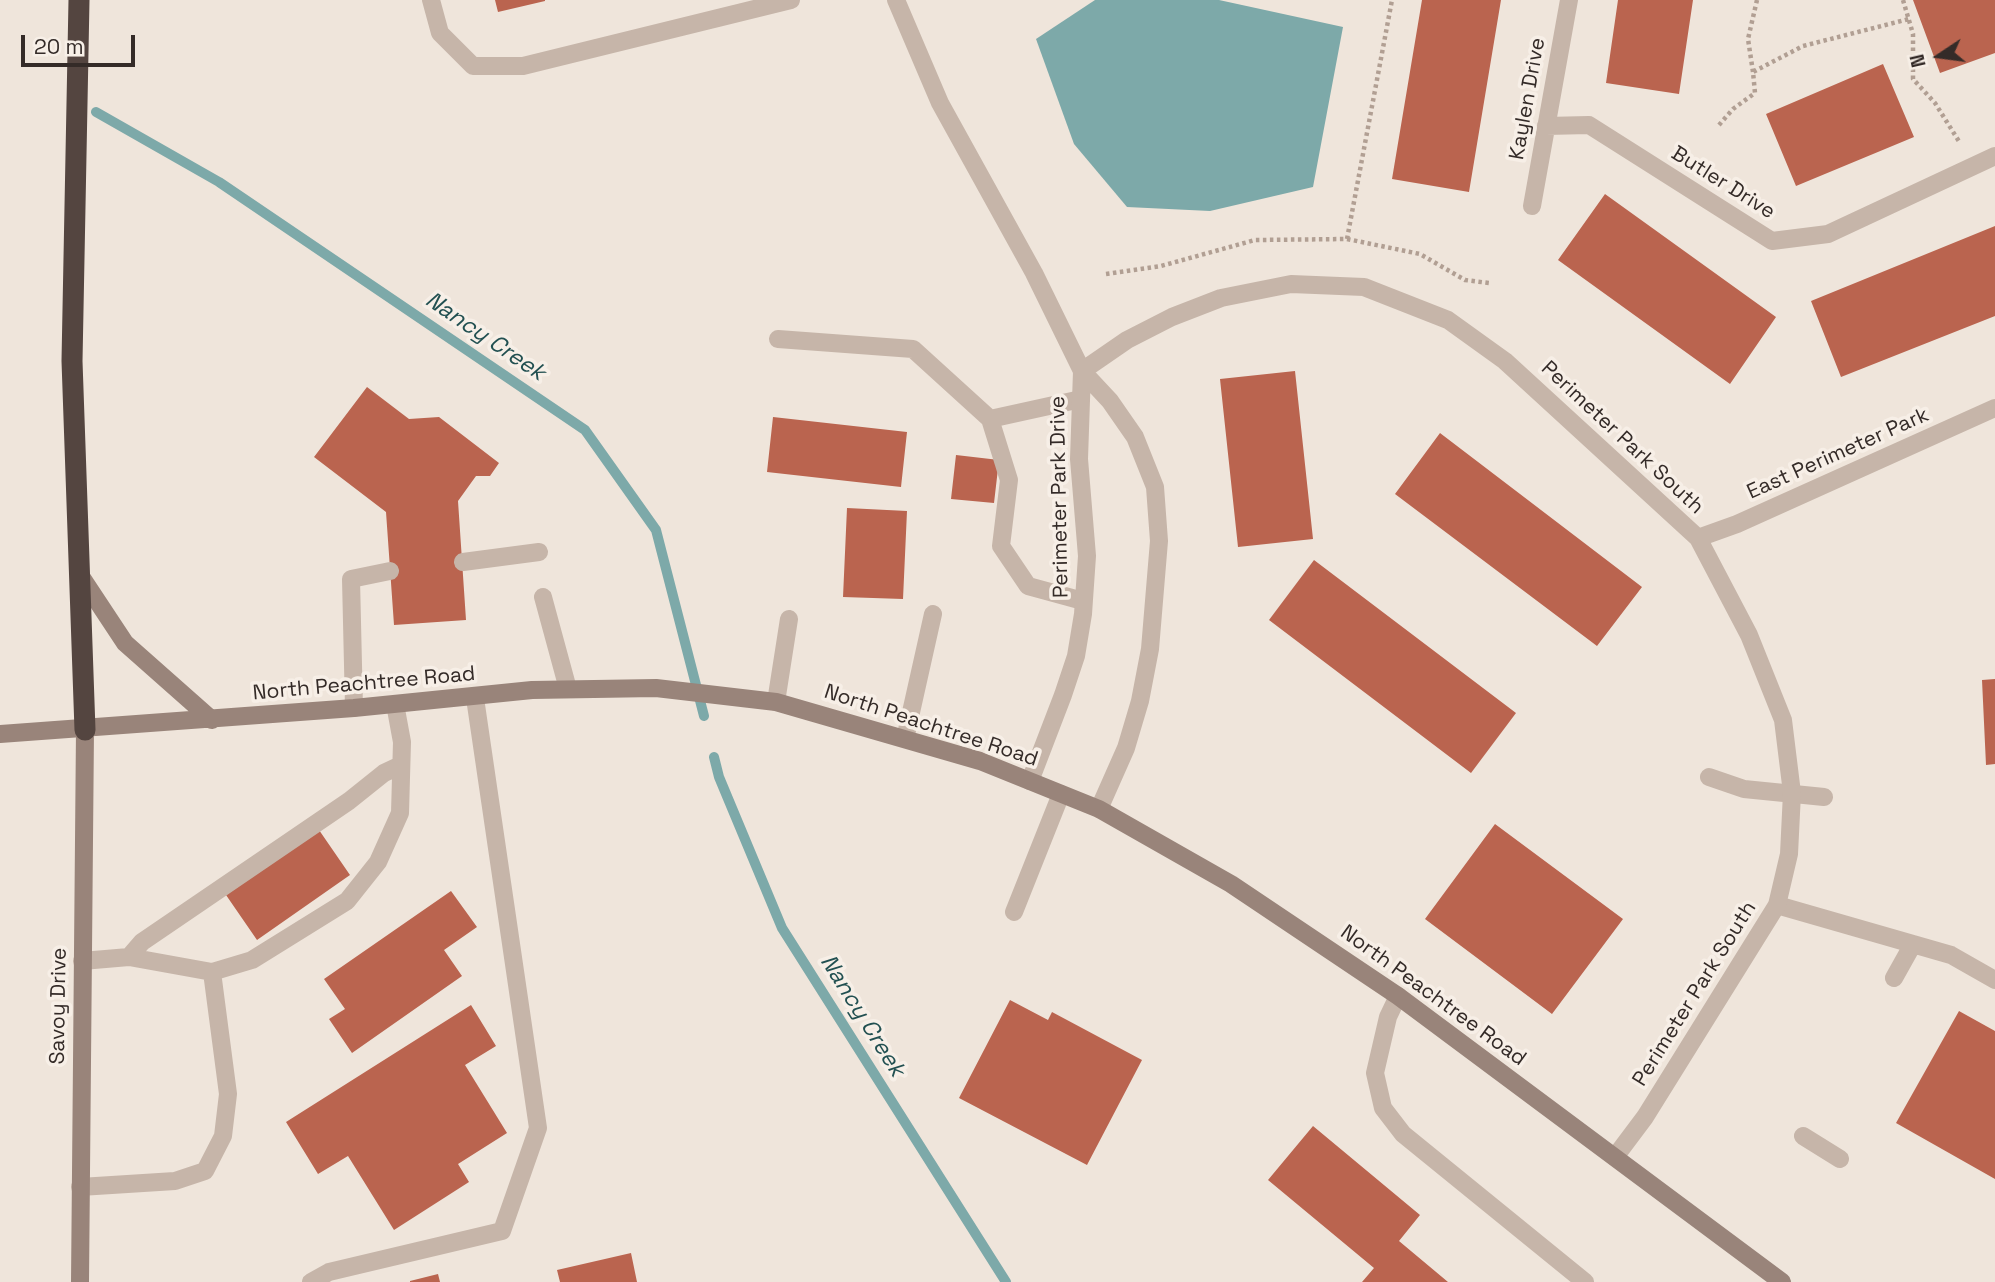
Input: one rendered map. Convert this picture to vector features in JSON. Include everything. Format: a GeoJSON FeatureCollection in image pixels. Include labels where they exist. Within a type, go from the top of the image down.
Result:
{"type":"FeatureCollection","features":[{"type":"Feature","properties":{"kind":"highway"},"geometry":{"type":"LineString","coordinates":[[79,0],[72,361],[85,730]]}},
{"type":"Feature","properties":{"kind":"street"},"geometry":{"type":"LineString","coordinates":[[431,0],[440,33],[473,66],[523,66],[791,0]]}},
{"type":"Feature","properties":{"kind":"street","name":"Perimeter Park Drive"},"geometry":{"type":"LineString","coordinates":[[897,0],[940,103],[1034,273],[1082,371],[1110,401],[1147,462],[1155,487],[1159,541],[1157,594],[1140,701],[1126,748],[1099,809]]}},
{"type":"Feature","properties":{"kind":"street","name":"Kaylen Drive"},"geometry":{"type":"LineString","coordinates":[[1532,206],[1569,0]]}},
{"type":"Feature","properties":{"kind":"street","name":"Butler Drive"},"geometry":{"type":"LineString","coordinates":[[1546,126],[1589,125],[1772,241],[1828,234],[1995,156]]}},
{"type":"Feature","properties":{"kind":"street","name":"Perimeter Park South"},"geometry":{"type":"LineString","coordinates":[[1082,371],[1127,340],[1172,317],[1222,298],[1291,284],[1364,287],[1448,320],[1505,361],[1698,538],[1749,635],[1783,720],[1792,793],[1789,854],[1777,905],[1645,1117],[1615,1157]]}},
{"type":"Feature","properties":{"kind":"street"},"geometry":{"type":"LineString","coordinates":[[778,340],[913,349],[990,419],[1009,480],[1001,546],[1028,586],[1083,601]]}},
{"type":"Feature","properties":{"kind":"street","name":"Perimeter Park Drive"},"geometry":{"type":"LineString","coordinates":[[1030,781],[1076,656],[1083,601],[1087,556],[1079,458],[1082,371]]}},
{"type":"Feature","properties":{"kind":"street"},"geometry":{"type":"LineString","coordinates":[[990,419],[1081,399]]}},
{"type":"Feature","properties":{"kind":"street","name":"East Perimeter Park"},"geometry":{"type":"LineString","coordinates":[[1698,538],[1737,524],[1995,408]]}},
{"type":"Feature","properties":{"kind":"street"},"geometry":{"type":"LineString","coordinates":[[463,562],[539,552]]}},
{"type":"Feature","properties":{"kind":"street"},"geometry":{"type":"LineString","coordinates":[[354,708],[351,579],[390,571]]}},
{"type":"Feature","properties":{"kind":"street"},"geometry":{"type":"LineString","coordinates":[[80,575],[125,643],[212,720]]}},
{"type":"Feature","properties":{"kind":"street"},"geometry":{"type":"LineString","coordinates":[[543,597],[568,689]]}},
{"type":"Feature","properties":{"kind":"street"},"geometry":{"type":"LineString","coordinates":[[905,739],[933,614]]}},
{"type":"Feature","properties":{"kind":"street"},"geometry":{"type":"LineString","coordinates":[[776,702],[789,619]]}},
{"type":"Feature","properties":{"kind":"street","name":"North Peachtree Road"},"geometry":{"type":"LineString","coordinates":[[0,734],[212,720],[568,689],[671,689],[776,702],[980,761],[1099,809],[1231,884],[1398,996],[1782,1282]]}},
{"type":"Feature","properties":{"kind":"street"},"geometry":{"type":"LineString","coordinates":[[312,1282],[329,1272],[502,1231],[538,1128],[475,698]]}},
{"type":"Feature","properties":{"kind":"street"},"geometry":{"type":"LineString","coordinates":[[82,961],[129,957],[212,972],[252,960],[347,901],[378,862],[400,813],[402,743],[395,704]]}},
{"type":"Feature","properties":{"kind":"street","name":"Savoy Drive"},"geometry":{"type":"LineString","coordinates":[[80,1282],[85,730]]}},
{"type":"Feature","properties":{"kind":"street"},"geometry":{"type":"LineString","coordinates":[[129,957],[142,942],[349,800],[384,772],[401,765]]}},
{"type":"Feature","properties":{"kind":"street"},"geometry":{"type":"LineString","coordinates":[[1709,777],[1744,789],[1824,797]]}},
{"type":"Feature","properties":{"kind":"street"},"geometry":{"type":"LineString","coordinates":[[1014,912],[1061,794]]}},
{"type":"Feature","properties":{"kind":"street"},"geometry":{"type":"LineString","coordinates":[[1777,905],[1951,955],[1995,980]]}},
{"type":"Feature","properties":{"kind":"street"},"geometry":{"type":"LineString","coordinates":[[1894,978],[1913,944]]}},
{"type":"Feature","properties":{"kind":"street"},"geometry":{"type":"LineString","coordinates":[[80,1187],[175,1181],[205,1171],[223,1136],[228,1094],[212,972]]}},
{"type":"Feature","properties":{"kind":"street"},"geometry":{"type":"LineString","coordinates":[[1398,996],[1388,1017],[1374,1073],[1383,1108],[1403,1133],[1585,1282]]}},
{"type":"Feature","properties":{"kind":"street"},"geometry":{"type":"LineString","coordinates":[[1803,1136],[1840,1159]]}},
{"type":"Feature","properties":{"kind":"path"},"geometry":{"type":"LineString","coordinates":[[1347,239],[1392,0]]}},
{"type":"Feature","properties":{"kind":"path"},"geometry":{"type":"LineString","coordinates":[[1719,125],[1733,109],[1755,93],[1748,39],[1757,0]]}},
{"type":"Feature","properties":{"kind":"path"},"geometry":{"type":"LineString","coordinates":[[1903,0],[1913,34],[1913,79],[1935,103],[1964,150]]}},
{"type":"Feature","properties":{"kind":"path"},"geometry":{"type":"LineString","coordinates":[[1753,72],[1804,46],[1909,19]]}},
{"type":"Feature","properties":{"kind":"path"},"geometry":{"type":"LineString","coordinates":[[1105,274],[1161,266],[1255,240],[1347,239],[1420,254],[1465,280],[1489,283]]}},
{"type":"Feature","properties":{"kind":"water"},"geometry":{"type":"Polygon","coordinates":[[[1095,0],[1219,0],[1343,27],[1313,187],[1210,211],[1127,207],[1074,144],[1036,39],[1095,0]]]}},
{"type":"Feature","properties":{"kind":"building"},"geometry":{"type":"Polygon","coordinates":[[[495,0],[545,0],[545,1],[498,12],[495,0]]]}},
{"type":"Feature","properties":{"kind":"building"},"geometry":{"type":"Polygon","coordinates":[[[1422,0],[1501,0],[1469,192],[1392,179],[1422,0]]]}},
{"type":"Feature","properties":{"kind":"building"},"geometry":{"type":"Polygon","coordinates":[[[1618,0],[1693,0],[1679,94],[1606,83],[1618,0]]]}},
{"type":"Feature","properties":{"kind":"building"},"geometry":{"type":"Polygon","coordinates":[[[1913,0],[1995,0],[1995,53],[1940,73],[1913,0]]]}},
{"type":"Feature","properties":{"kind":"building"},"geometry":{"type":"Polygon","coordinates":[[[1883,64],[1914,137],[1796,186],[1766,114],[1883,64]]]}},
{"type":"Feature","properties":{"kind":"building"},"geometry":{"type":"Polygon","coordinates":[[[1605,194],[1776,317],[1730,384],[1558,260],[1605,194]]]}},
{"type":"Feature","properties":{"kind":"building"},"geometry":{"type":"Polygon","coordinates":[[[1995,226],[1995,316],[1841,377],[1811,301],[1995,226]]]}},
{"type":"Feature","properties":{"kind":"building"},"geometry":{"type":"Polygon","coordinates":[[[1295,371],[1313,539],[1238,547],[1220,379],[1295,371]]]}},
{"type":"Feature","properties":{"kind":"building"},"geometry":{"type":"Polygon","coordinates":[[[367,387],[409,419],[439,417],[499,463],[490,476],[476,476],[458,501],[466,620],[394,625],[386,512],[314,457],[367,387]]]}},
{"type":"Feature","properties":{"kind":"building"},"geometry":{"type":"Polygon","coordinates":[[[773,417],[907,432],[901,487],[767,472],[773,417]]]}},
{"type":"Feature","properties":{"kind":"building"},"geometry":{"type":"Polygon","coordinates":[[[1440,433],[1642,587],[1597,646],[1395,494],[1440,433]]]}},
{"type":"Feature","properties":{"kind":"building"},"geometry":{"type":"Polygon","coordinates":[[[956,455],[999,460],[994,503],[951,499],[956,455]]]}},
{"type":"Feature","properties":{"kind":"building"},"geometry":{"type":"Polygon","coordinates":[[[847,508],[907,511],[903,599],[843,597],[847,508]]]}},
{"type":"Feature","properties":{"kind":"building"},"geometry":{"type":"Polygon","coordinates":[[[1314,560],[1516,713],[1471,773],[1269,620],[1314,560]]]}},
{"type":"Feature","properties":{"kind":"building"},"geometry":{"type":"Polygon","coordinates":[[[1995,679],[1995,764],[1986,765],[1982,680],[1995,679]]]}},
{"type":"Feature","properties":{"kind":"building"},"geometry":{"type":"Polygon","coordinates":[[[1495,824],[1623,919],[1552,1014],[1425,919],[1495,824]]]}},
{"type":"Feature","properties":{"kind":"building"},"geometry":{"type":"Polygon","coordinates":[[[319,830],[350,875],[257,940],[226,895],[319,830]]]}},
{"type":"Feature","properties":{"kind":"building"},"geometry":{"type":"Polygon","coordinates":[[[451,891],[477,927],[444,950],[462,976],[352,1053],[329,1019],[345,1009],[324,979],[451,891]]]}},
{"type":"Feature","properties":{"kind":"building"},"geometry":{"type":"Polygon","coordinates":[[[1010,1000],[1048,1020],[1052,1012],[1142,1060],[1087,1165],[959,1098],[1010,1000]]]}},
{"type":"Feature","properties":{"kind":"building"},"geometry":{"type":"Polygon","coordinates":[[[471,1005],[496,1046],[465,1065],[507,1133],[458,1164],[469,1182],[394,1230],[348,1156],[318,1174],[286,1122],[471,1005]]]}},
{"type":"Feature","properties":{"kind":"building"},"geometry":{"type":"Polygon","coordinates":[[[1959,1011],[1995,1031],[1995,1179],[1896,1123],[1959,1011]]]}},
{"type":"Feature","properties":{"kind":"building"},"geometry":{"type":"Polygon","coordinates":[[[1313,1126],[1420,1215],[1399,1241],[1448,1282],[1362,1282],[1374,1268],[1268,1180],[1313,1126]]]}},
{"type":"Feature","properties":{"kind":"building"},"geometry":{"type":"Polygon","coordinates":[[[631,1253],[637,1282],[560,1282],[557,1270],[631,1253]]]}},
{"type":"Feature","properties":{"kind":"building"},"geometry":{"type":"Polygon","coordinates":[[[438,1274],[440,1282],[410,1282],[410,1281],[438,1274]]]}},
{"type":"Feature","properties":{"kind":"waterway","name":"Nancy Creek"},"geometry":{"type":"LineString","coordinates":[[96,112],[219,182],[585,430],[656,530],[704,716]]}},
{"type":"Feature","properties":{"kind":"waterway","name":"Nancy Creek"},"geometry":{"type":"LineString","coordinates":[[714,757],[719,777],[782,928],[1006,1282]]}}]}
